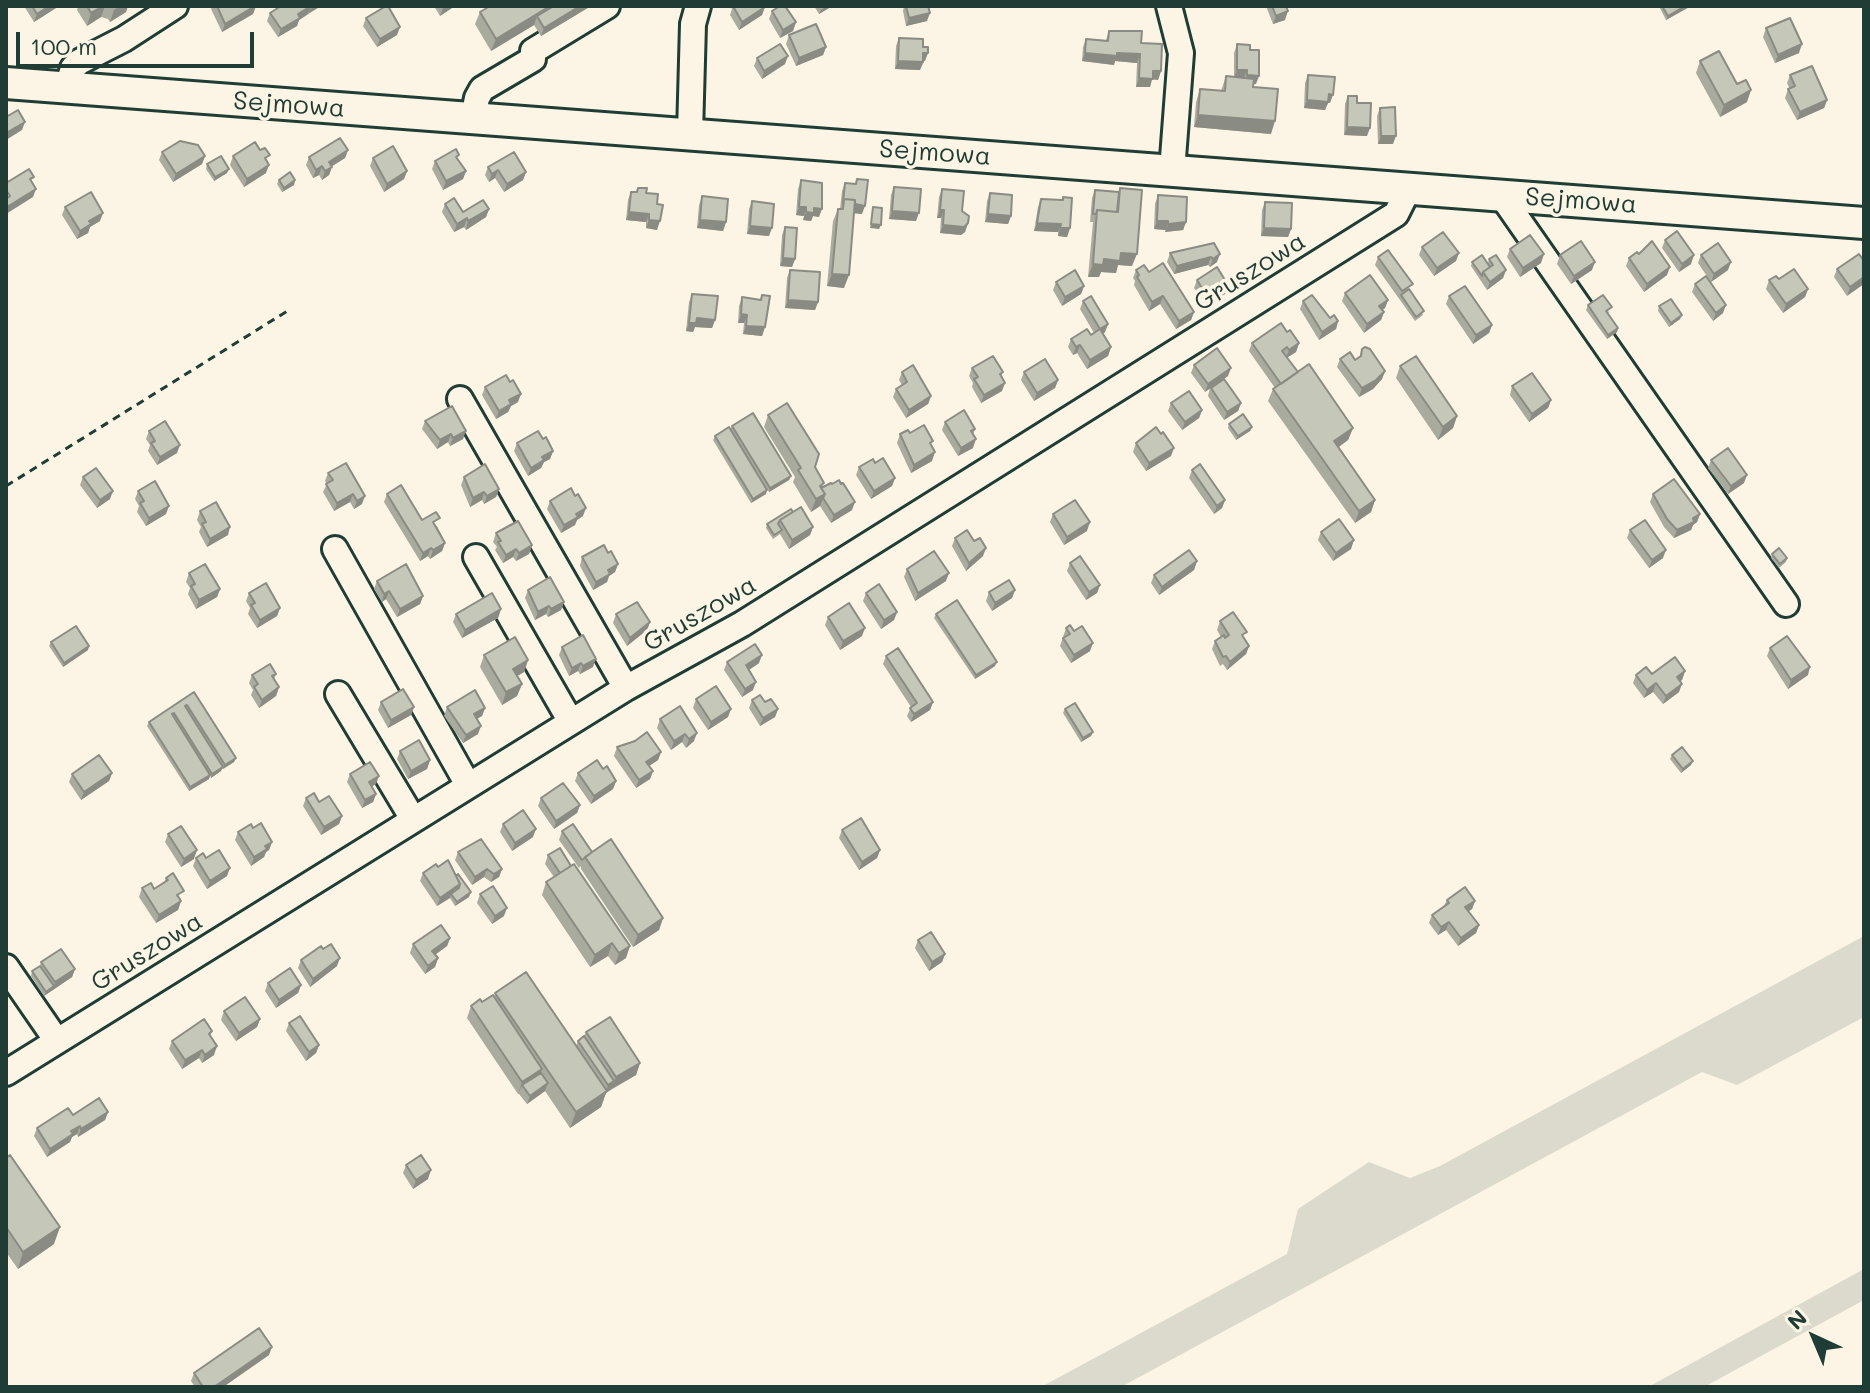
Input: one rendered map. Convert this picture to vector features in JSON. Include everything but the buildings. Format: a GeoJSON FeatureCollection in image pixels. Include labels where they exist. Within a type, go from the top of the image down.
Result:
{"type":"FeatureCollection","features":[{"type":"Feature","properties":{"kind":"main road","name":"Sejmowa"},"geometry":{"type":"LineString","coordinates":[[6,83],[1864,223]]}},
{"type":"Feature","properties":{"kind":"street"},"geometry":{"type":"LineString","coordinates":[[67,88],[73,68],[79,62],[124,39],[175,6]]}},
{"type":"Feature","properties":{"kind":"street"},"geometry":{"type":"LineString","coordinates":[[473,118],[482,89],[533,59],[533,51],[607,6]]}},
{"type":"Feature","properties":{"kind":"street"},"geometry":{"type":"LineString","coordinates":[[690,134],[693,24],[698,6]]}},
{"type":"Feature","properties":{"kind":"street"},"geometry":{"type":"LineString","coordinates":[[1169,6],[1181,53],[1172,171]]}},
{"type":"Feature","properties":{"kind":"street","name":"Gruszowa"},"geometry":{"type":"LineString","coordinates":[[6,1073],[626,688],[742,624],[1396,214],[1409,188]]}},
{"type":"Feature","properties":{"kind":"street"},"geometry":{"type":"LineString","coordinates":[[1501,195],[1786,604]]}},
{"type":"Feature","properties":{"kind":"street"},"geometry":{"type":"LineString","coordinates":[[460,399],[626,688]]}},
{"type":"Feature","properties":{"kind":"street"},"geometry":{"type":"LineString","coordinates":[[335,549],[468,785]]}},
{"type":"Feature","properties":{"kind":"street"},"geometry":{"type":"LineString","coordinates":[[476,557],[571,722]]}},
{"type":"Feature","properties":{"kind":"street"},"geometry":{"type":"LineString","coordinates":[[338,694],[413,819]]}},
{"type":"Feature","properties":{"kind":"street"},"geometry":{"type":"LineString","coordinates":[[6,967],[57,1041]]}},
{"type":"Feature","properties":{"kind":"path"},"geometry":{"type":"LineString","coordinates":[[6,486],[289,310]]}},
{"type":"Feature","properties":{"kind":"shaded area"},"geometry":{"type":"Polygon","coordinates":[[[1864,936],[1864,1017],[1737,1085],[1702,1072],[1121,1387],[1041,1387],[1287,1254],[1298,1209],[1369,1162],[1410,1178],[1440,1166],[1864,936]]]}},
{"type":"Feature","properties":{"kind":"shaded area"},"geometry":{"type":"Polygon","coordinates":[[[1864,1269],[1864,1300],[1704,1387],[1648,1387],[1864,1269]]]}}]}
